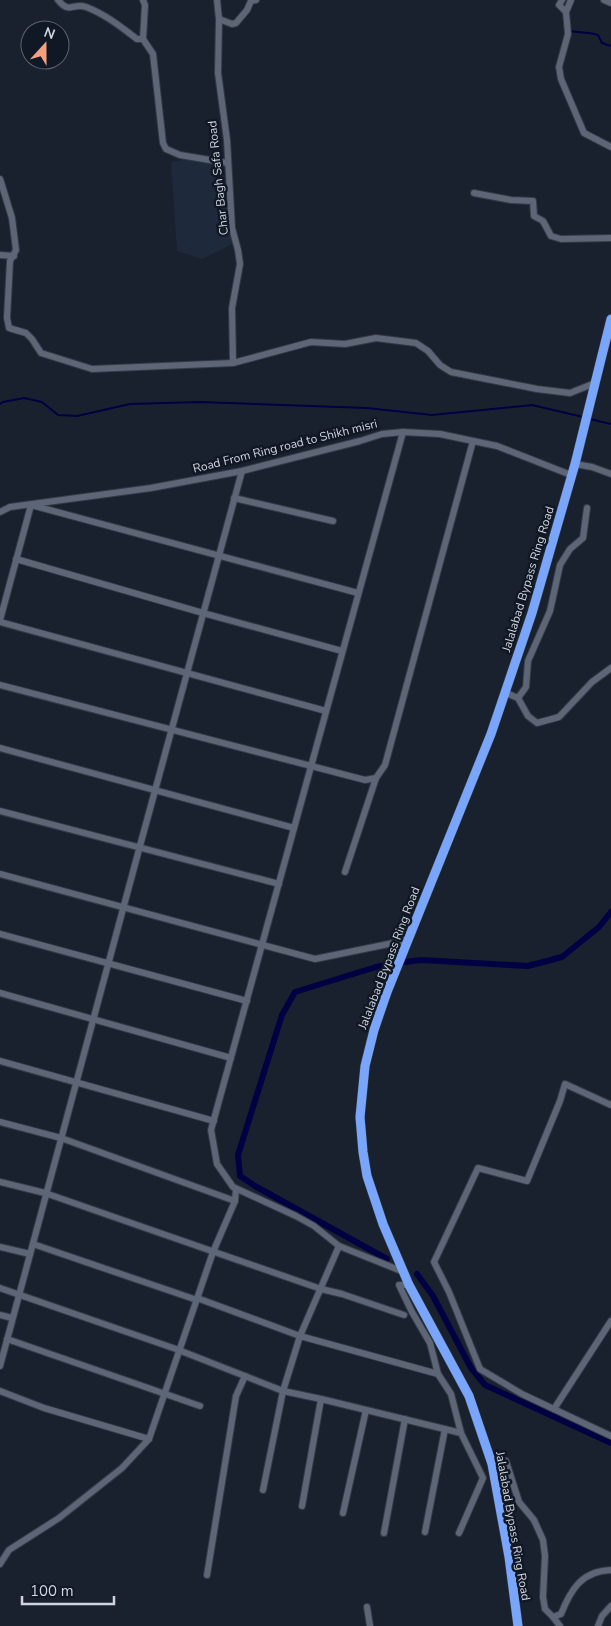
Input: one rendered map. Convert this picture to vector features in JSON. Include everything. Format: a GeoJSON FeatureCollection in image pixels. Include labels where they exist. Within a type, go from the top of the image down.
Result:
{"type":"FeatureCollection","features":[{"type":"Feature","properties":{"kind":"highway","name":"Jalalabad Bypass Ring Road"},"geometry":{"type":"LineString","coordinates":[[518,1626],[509,1557],[492,1464],[469,1396],[408,1285],[383,1224],[367,1176],[362,1152],[360,1118],[365,1066],[374,1030],[506,693],[532,613],[575,464],[611,319]]}},
{"type":"Feature","properties":{"kind":"street"},"geometry":{"type":"LineString","coordinates":[[58,0],[63,6],[69,8],[83,5],[98,12],[137,39],[143,40]]}},
{"type":"Feature","properties":{"kind":"street"},"geometry":{"type":"LineString","coordinates":[[143,0],[145,5],[143,40],[153,54],[163,143],[166,149],[180,155],[228,163]]}},
{"type":"Feature","properties":{"kind":"street","name":"Char Bagh Safa Road"},"geometry":{"type":"LineString","coordinates":[[218,0],[218,73],[227,140],[232,228],[240,264],[232,308],[234,363]]}},
{"type":"Feature","properties":{"kind":"street"},"geometry":{"type":"LineString","coordinates":[[219,19],[232,24],[236,23],[247,10],[251,1],[256,0]]}},
{"type":"Feature","properties":{"kind":"street"},"geometry":{"type":"LineString","coordinates":[[562,0],[559,5],[566,12]]}},
{"type":"Feature","properties":{"kind":"street"},"geometry":{"type":"LineString","coordinates":[[571,0],[566,12],[568,34],[559,67],[561,79],[584,133],[611,147]]}},
{"type":"Feature","properties":{"kind":"street"},"geometry":{"type":"LineString","coordinates":[[604,0],[611,3]]}},
{"type":"Feature","properties":{"kind":"street"},"geometry":{"type":"LineString","coordinates":[[0,179],[3,195],[12,218],[16,250],[10,261],[6,318],[9,328],[26,333],[41,353],[92,369],[234,363],[310,342],[345,344],[376,338],[416,343],[428,351],[440,365],[451,372],[537,389],[570,392],[596,383]]}},
{"type":"Feature","properties":{"kind":"street"},"geometry":{"type":"LineString","coordinates":[[474,193],[511,200],[533,201],[534,216],[543,221],[551,236],[561,238],[610,238],[611,230]]}},
{"type":"Feature","properties":{"kind":"street"},"geometry":{"type":"LineString","coordinates":[[0,255],[14,256]]}},
{"type":"Feature","properties":{"kind":"street"},"geometry":{"type":"LineString","coordinates":[[402,432],[211,1130],[217,1164],[233,1187],[314,1226],[339,1246],[404,1272]]}},
{"type":"Feature","properties":{"kind":"street","name":"Road From Ring road to Shikh misri"},"geometry":{"type":"LineString","coordinates":[[0,512],[10,508],[152,488],[242,471],[382,434],[402,432],[440,434],[497,446],[571,475]]}},
{"type":"Feature","properties":{"kind":"street"},"geometry":{"type":"LineString","coordinates":[[345,872],[376,778],[385,765],[473,441]]}},
{"type":"Feature","properties":{"kind":"street"},"geometry":{"type":"LineString","coordinates":[[575,464],[592,467],[611,474]]}},
{"type":"Feature","properties":{"kind":"street"},"geometry":{"type":"LineString","coordinates":[[0,1366],[45,1193],[242,471]]}},
{"type":"Feature","properties":{"kind":"street"},"geometry":{"type":"LineString","coordinates":[[234,498],[333,522]]}},
{"type":"Feature","properties":{"kind":"street"},"geometry":{"type":"LineString","coordinates":[[326,711],[0,621],[16,559],[31,505],[358,593]]}},
{"type":"Feature","properties":{"kind":"street"},"geometry":{"type":"LineString","coordinates":[[518,698],[526,687],[528,661],[550,611],[560,565],[570,549],[583,538],[587,508]]}},
{"type":"Feature","properties":{"kind":"street"},"geometry":{"type":"LineString","coordinates":[[16,559],[342,651]]}},
{"type":"Feature","properties":{"kind":"street"},"geometry":{"type":"LineString","coordinates":[[506,693],[518,698],[528,716],[537,723],[559,717],[592,682],[611,668]]}},
{"type":"Feature","properties":{"kind":"street"},"geometry":{"type":"LineString","coordinates":[[0,685],[365,780],[376,778]]}},
{"type":"Feature","properties":{"kind":"street"},"geometry":{"type":"LineString","coordinates":[[0,748],[294,828]]}},
{"type":"Feature","properties":{"kind":"street"},"geometry":{"type":"LineString","coordinates":[[0,811],[279,884]]}},
{"type":"Feature","properties":{"kind":"street"},"geometry":{"type":"LineString","coordinates":[[0,874],[315,959],[408,940]]}},
{"type":"Feature","properties":{"kind":"street"},"geometry":{"type":"LineString","coordinates":[[0,934],[246,1001]]}},
{"type":"Feature","properties":{"kind":"street"},"geometry":{"type":"LineString","coordinates":[[0,993],[231,1058]]}},
{"type":"Feature","properties":{"kind":"street"},"geometry":{"type":"LineString","coordinates":[[0,1061],[214,1121]]}},
{"type":"Feature","properties":{"kind":"street"},"geometry":{"type":"LineString","coordinates":[[611,1106],[566,1084],[526,1181],[478,1168],[434,1262],[449,1292],[480,1369],[522,1394],[611,1436]]}},
{"type":"Feature","properties":{"kind":"street"},"geometry":{"type":"LineString","coordinates":[[0,1122],[61,1138],[235,1201]]}},
{"type":"Feature","properties":{"kind":"street"},"geometry":{"type":"LineString","coordinates":[[0,1182],[45,1193],[321,1289],[404,1314]]}},
{"type":"Feature","properties":{"kind":"street"},"geometry":{"type":"LineString","coordinates":[[0,1564],[9,1550],[60,1518],[122,1468],[149,1440],[178,1350],[213,1252],[235,1201],[236,1189]]}},
{"type":"Feature","properties":{"kind":"street"},"geometry":{"type":"LineString","coordinates":[[33,1244],[194,1299],[197,1298],[300,1336],[438,1374]]}},
{"type":"Feature","properties":{"kind":"street"},"geometry":{"type":"LineString","coordinates":[[0,1246],[30,1254]]}},
{"type":"Feature","properties":{"kind":"street"},"geometry":{"type":"LineString","coordinates":[[263,1490],[283,1391],[300,1336],[339,1246]]}},
{"type":"Feature","properties":{"kind":"street"},"geometry":{"type":"LineString","coordinates":[[408,1285],[399,1284],[412,1312],[430,1343],[438,1374],[451,1394],[461,1433],[483,1478],[459,1533]]}},
{"type":"Feature","properties":{"kind":"street"},"geometry":{"type":"LineString","coordinates":[[0,1288],[178,1350],[283,1391],[461,1433]]}},
{"type":"Feature","properties":{"kind":"street"},"geometry":{"type":"LineString","coordinates":[[0,1315],[12,1318]]}},
{"type":"Feature","properties":{"kind":"street"},"geometry":{"type":"LineString","coordinates":[[554,1409],[611,1321]]}},
{"type":"Feature","properties":{"kind":"street"},"geometry":{"type":"LineString","coordinates":[[7,1339],[200,1406]]}},
{"type":"Feature","properties":{"kind":"street"},"geometry":{"type":"LineString","coordinates":[[207,1575],[236,1396],[245,1376]]}},
{"type":"Feature","properties":{"kind":"street"},"geometry":{"type":"LineString","coordinates":[[0,1391],[44,1408],[149,1440]]}},
{"type":"Feature","properties":{"kind":"street"},"geometry":{"type":"LineString","coordinates":[[302,1506],[321,1399]]}},
{"type":"Feature","properties":{"kind":"street"},"geometry":{"type":"LineString","coordinates":[[343,1513],[366,1410]]}},
{"type":"Feature","properties":{"kind":"street"},"geometry":{"type":"LineString","coordinates":[[384,1533],[405,1419]]}},
{"type":"Feature","properties":{"kind":"street"},"geometry":{"type":"LineString","coordinates":[[425,1532],[444,1429]]}},
{"type":"Feature","properties":{"kind":"street"},"geometry":{"type":"LineString","coordinates":[[506,1461],[519,1502],[534,1520],[543,1540],[545,1556],[543,1597],[545,1609],[560,1626]]}},
{"type":"Feature","properties":{"kind":"street"},"geometry":{"type":"LineString","coordinates":[[553,1617],[561,1614],[570,1595],[582,1578],[597,1572],[611,1570]]}},
{"type":"Feature","properties":{"kind":"street"},"geometry":{"type":"LineString","coordinates":[[598,1626],[602,1616],[611,1606]]}},
{"type":"Feature","properties":{"kind":"street"},"geometry":{"type":"LineString","coordinates":[[367,1607],[370,1626]]}},
{"type":"Feature","properties":{"kind":"shaded area"},"geometry":{"type":"Polygon","coordinates":[[[222,157],[232,244],[202,259],[177,251],[171,162],[222,157]]]}},
{"type":"Feature","properties":{"kind":"waterway"},"geometry":{"type":"LineString","coordinates":[[571,31],[598,35],[602,43],[611,46]]}},
{"type":"Feature","properties":{"kind":"waterway"},"geometry":{"type":"LineString","coordinates":[[0,404],[24,398],[42,402],[58,415],[77,416],[130,404],[200,402],[367,408],[432,415],[532,405],[583,417]]}},
{"type":"Feature","properties":{"kind":"waterway"},"geometry":{"type":"LineString","coordinates":[[590,419],[611,424]]}},
{"type":"Feature","properties":{"kind":"waterway"},"geometry":{"type":"LineString","coordinates":[[405,962],[421,960],[528,966],[562,957],[599,927],[611,912]]}},
{"type":"Feature","properties":{"kind":"waterway"},"geometry":{"type":"LineString","coordinates":[[387,1259],[240,1176],[238,1155],[282,1015],[295,992],[376,967],[392,964]]}},
{"type":"Feature","properties":{"kind":"waterway"},"geometry":{"type":"LineString","coordinates":[[417,1274],[433,1296],[471,1368],[485,1385],[611,1443]]}}]}
